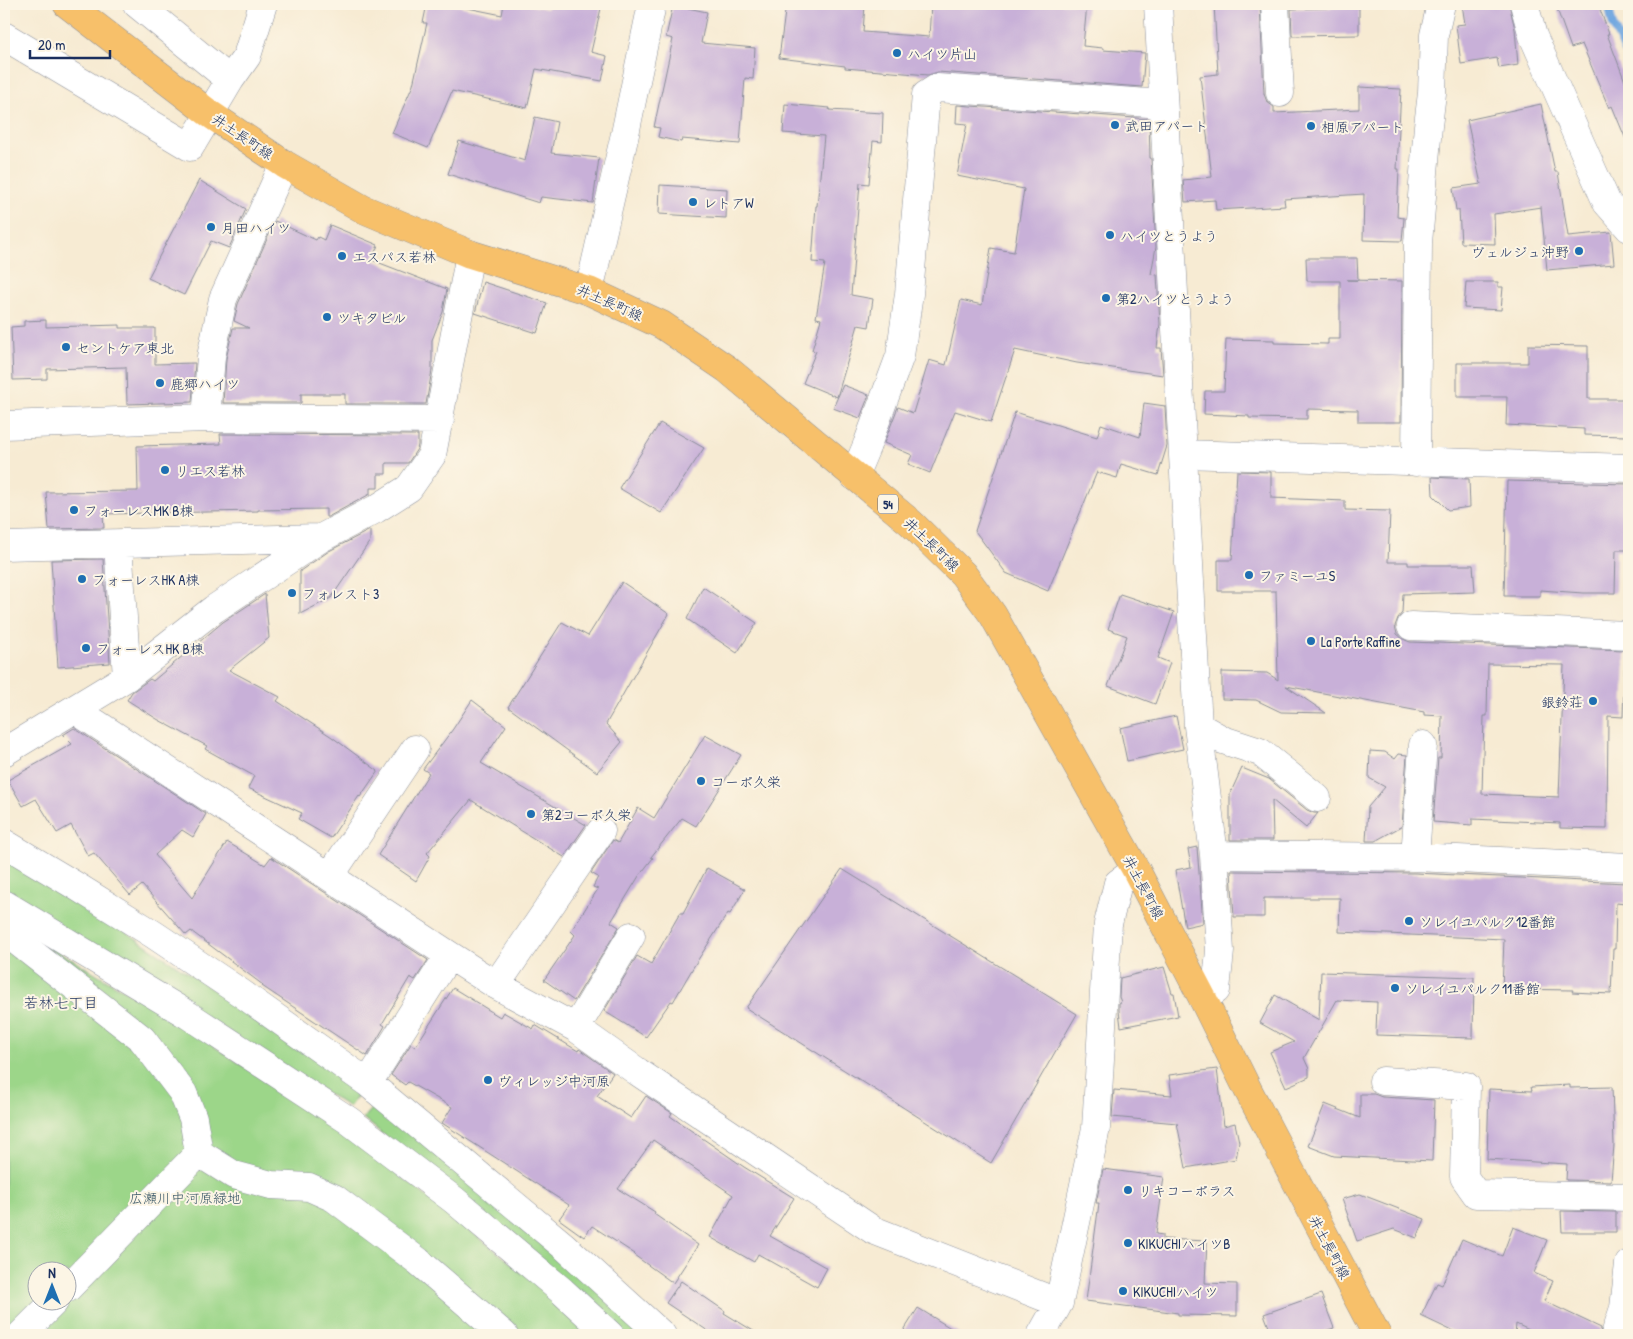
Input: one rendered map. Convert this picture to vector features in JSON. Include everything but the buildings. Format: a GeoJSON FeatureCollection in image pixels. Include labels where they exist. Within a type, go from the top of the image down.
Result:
{"type":"FeatureCollection","features":[{"type":"Feature","properties":{"kind":"main road","name":"井土長町線"},"geometry":{"type":"LineString","coordinates":[[67,4],[210,114],[284,164],[363,209],[470,254],[589,290],[662,325],[727,369],[911,523],[963,574],[993,615],[1136,870],[1248,1090],[1377,1335]]}},
{"type":"Feature","properties":{"kind":"street"},"geometry":{"type":"LineString","coordinates":[[137,4],[230,80]]}},
{"type":"Feature","properties":{"kind":"street"},"geometry":{"type":"LineString","coordinates":[[4,36],[190,147],[230,80],[247,56],[263,4]]}},
{"type":"Feature","properties":{"kind":"street"},"geometry":{"type":"LineString","coordinates":[[589,290],[625,134],[652,4]]}},
{"type":"Feature","properties":{"kind":"street"},"geometry":{"type":"LineString","coordinates":[[1158,4],[1198,726],[1214,855],[1220,952],[1216,990],[1203,999]]}},
{"type":"Feature","properties":{"kind":"street"},"geometry":{"type":"LineString","coordinates":[[1275,4],[1280,93]]}},
{"type":"Feature","properties":{"kind":"street"},"geometry":{"type":"LineString","coordinates":[[1416,462],[1418,243],[1432,93],[1434,35],[1441,4]]}},
{"type":"Feature","properties":{"kind":"street"},"geometry":{"type":"LineString","coordinates":[[1524,4],[1533,36],[1607,203],[1629,228]]}},
{"type":"Feature","properties":{"kind":"street"},"geometry":{"type":"LineString","coordinates":[[854,476],[900,356],[909,294],[926,95],[937,88],[1164,104]]}},
{"type":"Feature","properties":{"kind":"street"},"geometry":{"type":"LineString","coordinates":[[206,418],[211,357],[223,299],[284,164]]}},
{"type":"Feature","properties":{"kind":"street"},"geometry":{"type":"LineString","coordinates":[[4,752],[127,677],[214,609],[321,538],[376,509],[409,488],[432,455],[470,254]]}},
{"type":"Feature","properties":{"kind":"street"},"geometry":{"type":"LineString","coordinates":[[4,425],[206,418],[440,420]]}},
{"type":"Feature","properties":{"kind":"street"},"geometry":{"type":"LineString","coordinates":[[1183,454],[1629,468]]}},
{"type":"Feature","properties":{"kind":"street"},"geometry":{"type":"LineString","coordinates":[[4,546],[321,538]]}},
{"type":"Feature","properties":{"kind":"street"},"geometry":{"type":"LineString","coordinates":[[118,544],[127,677]]}},
{"type":"Feature","properties":{"kind":"street"},"geometry":{"type":"LineString","coordinates":[[1411,626],[1629,635]]}},
{"type":"Feature","properties":{"kind":"street"},"geometry":{"type":"LineString","coordinates":[[79,707],[83,715],[264,835],[496,985],[576,1028],[638,1072],[874,1230],[1059,1303]]}},
{"type":"Feature","properties":{"kind":"street"},"geometry":{"type":"LineString","coordinates":[[1198,726],[1224,740],[1260,752],[1316,798]]}},
{"type":"Feature","properties":{"kind":"street"},"geometry":{"type":"LineString","coordinates":[[1415,857],[1422,745]]}},
{"type":"Feature","properties":{"kind":"street"},"geometry":{"type":"LineString","coordinates":[[330,876],[415,748]]}},
{"type":"Feature","properties":{"kind":"street"},"geometry":{"type":"LineString","coordinates":[[496,985],[601,831]]}},
{"type":"Feature","properties":{"kind":"street"},"geometry":{"type":"LineString","coordinates":[[4,843],[153,934],[241,993],[368,1083],[565,1247],[662,1335]]}},
{"type":"Feature","properties":{"kind":"street"},"geometry":{"type":"LineString","coordinates":[[1214,855],[1415,857],[1629,868]]}},
{"type":"Feature","properties":{"kind":"street"},"geometry":{"type":"LineString","coordinates":[[1041,1335],[1059,1303],[1096,1128],[1108,924],[1118,883],[1136,870]]}},
{"type":"Feature","properties":{"kind":"street"},"geometry":{"type":"LineString","coordinates":[[4,904],[188,1015],[348,1120],[454,1200],[562,1291],[610,1335]]}},
{"type":"Feature","properties":{"kind":"street"},"geometry":{"type":"LineString","coordinates":[[4,931],[142,1039],[183,1093],[193,1118],[199,1153],[234,1175],[271,1185],[309,1187],[334,1198],[418,1261],[504,1335]]}},
{"type":"Feature","properties":{"kind":"street"},"geometry":{"type":"LineString","coordinates":[[576,1028],[631,936]]}},
{"type":"Feature","properties":{"kind":"street"},"geometry":{"type":"LineString","coordinates":[[368,1083],[449,955]]}},
{"type":"Feature","properties":{"kind":"street"},"geometry":{"type":"LineString","coordinates":[[1383,1081],[1466,1086],[1464,1177],[1476,1194],[1629,1197]]}},
{"type":"Feature","properties":{"kind":"street"},"geometry":{"type":"LineString","coordinates":[[78,1278],[199,1153]]}},
{"type":"Feature","properties":{"kind":"street"},"geometry":{"type":"LineString","coordinates":[[1615,1335],[1624,1308],[1629,1264]]}},
{"type":"Feature","properties":{"kind":"street"},"geometry":{"type":"LineString","coordinates":[[21,1335],[44,1312]]}},
{"type":"Feature","properties":{"kind":"green space"},"geometry":{"type":"Polygon","coordinates":[[[4,851],[363,1089],[349,1107],[4,890],[4,851]]]}},
{"type":"Feature","properties":{"kind":"green space","name":"広瀬川中河原緑地"},"geometry":{"type":"Polygon","coordinates":[[[4,919],[171,1018],[351,1137],[554,1297],[593,1335],[4,1335],[4,919]]]}},
{"type":"Feature","properties":{"kind":"green space"},"geometry":{"type":"Polygon","coordinates":[[[377,1102],[658,1335],[624,1335],[567,1284],[363,1118],[377,1102]]]}},
{"type":"Feature","properties":{"kind":"waterway"},"geometry":{"type":"LineString","coordinates":[[1608,4],[1613,26],[1629,59]]}},
{"type":"Feature","properties":{"kind":"place","name":"ハイツ片山"},"geometry":{"type":"Point","coordinates":[897,53]}},
{"type":"Feature","properties":{"kind":"place","name":"武田アパート"},"geometry":{"type":"Point","coordinates":[1115,125]}},
{"type":"Feature","properties":{"kind":"place","name":"相原アパート"},"geometry":{"type":"Point","coordinates":[1311,126]}},
{"type":"Feature","properties":{"kind":"place","name":"レトアW"},"geometry":{"type":"Point","coordinates":[693,202]}},
{"type":"Feature","properties":{"kind":"place","name":"月田ハイツ"},"geometry":{"type":"Point","coordinates":[211,227]}},
{"type":"Feature","properties":{"kind":"place","name":"ハイツとうよう"},"geometry":{"type":"Point","coordinates":[1110,235]}},
{"type":"Feature","properties":{"kind":"place","name":"ヴェルジュ沖野"},"geometry":{"type":"Point","coordinates":[1579,251]}},
{"type":"Feature","properties":{"kind":"place","name":"エスパス若林"},"geometry":{"type":"Point","coordinates":[342,256]}},
{"type":"Feature","properties":{"kind":"place","name":"第2ハイツとうよう"},"geometry":{"type":"Point","coordinates":[1106,298]}},
{"type":"Feature","properties":{"kind":"place","name":"ツキタビル"},"geometry":{"type":"Point","coordinates":[327,317]}},
{"type":"Feature","properties":{"kind":"place","name":"セントケア東北"},"geometry":{"type":"Point","coordinates":[66,347]}},
{"type":"Feature","properties":{"kind":"place","name":"鹿郷ハイツ"},"geometry":{"type":"Point","coordinates":[160,383]}},
{"type":"Feature","properties":{"kind":"place","name":"リエス若林"},"geometry":{"type":"Point","coordinates":[165,470]}},
{"type":"Feature","properties":{"kind":"place","name":"フォーレスMK B棟"},"geometry":{"type":"Point","coordinates":[74,510]}},
{"type":"Feature","properties":{"kind":"place","name":"ファミーユS"},"geometry":{"type":"Point","coordinates":[1249,575]}},
{"type":"Feature","properties":{"kind":"place","name":"フォーレスHK A棟"},"geometry":{"type":"Point","coordinates":[82,579]}},
{"type":"Feature","properties":{"kind":"place","name":"フォレスト3"},"geometry":{"type":"Point","coordinates":[292,593]}},
{"type":"Feature","properties":{"kind":"place","name":"La Porte Raffine"},"geometry":{"type":"Point","coordinates":[1311,641]}},
{"type":"Feature","properties":{"kind":"place","name":"フォーレスHK B棟"},"geometry":{"type":"Point","coordinates":[86,648]}},
{"type":"Feature","properties":{"kind":"place","name":"銀鈴荘"},"geometry":{"type":"Point","coordinates":[1593,701]}},
{"type":"Feature","properties":{"kind":"place","name":"コーポ久栄"},"geometry":{"type":"Point","coordinates":[701,781]}},
{"type":"Feature","properties":{"kind":"place","name":"第2コーポ久栄"},"geometry":{"type":"Point","coordinates":[531,814]}},
{"type":"Feature","properties":{"kind":"place","name":"ソレイユパルク12番館"},"geometry":{"type":"Point","coordinates":[1409,921]}},
{"type":"Feature","properties":{"kind":"place","name":"ソレイユパルク11番館"},"geometry":{"type":"Point","coordinates":[1395,988]}},
{"type":"Feature","properties":{"kind":"place","name":"ヴィレッジ中河原"},"geometry":{"type":"Point","coordinates":[488,1080]}},
{"type":"Feature","properties":{"kind":"place","name":"リキコーポラス"},"geometry":{"type":"Point","coordinates":[1128,1190]}},
{"type":"Feature","properties":{"kind":"place","name":"KIKUCHIハイツB"},"geometry":{"type":"Point","coordinates":[1128,1243]}},
{"type":"Feature","properties":{"kind":"place","name":"KIKUCHIハイツ"},"geometry":{"type":"Point","coordinates":[1123,1291]}},
{"type":"Feature","properties":{"kind":"district","name":"若林七丁目"},"geometry":{"type":"Point","coordinates":[61,1002]}}]}
